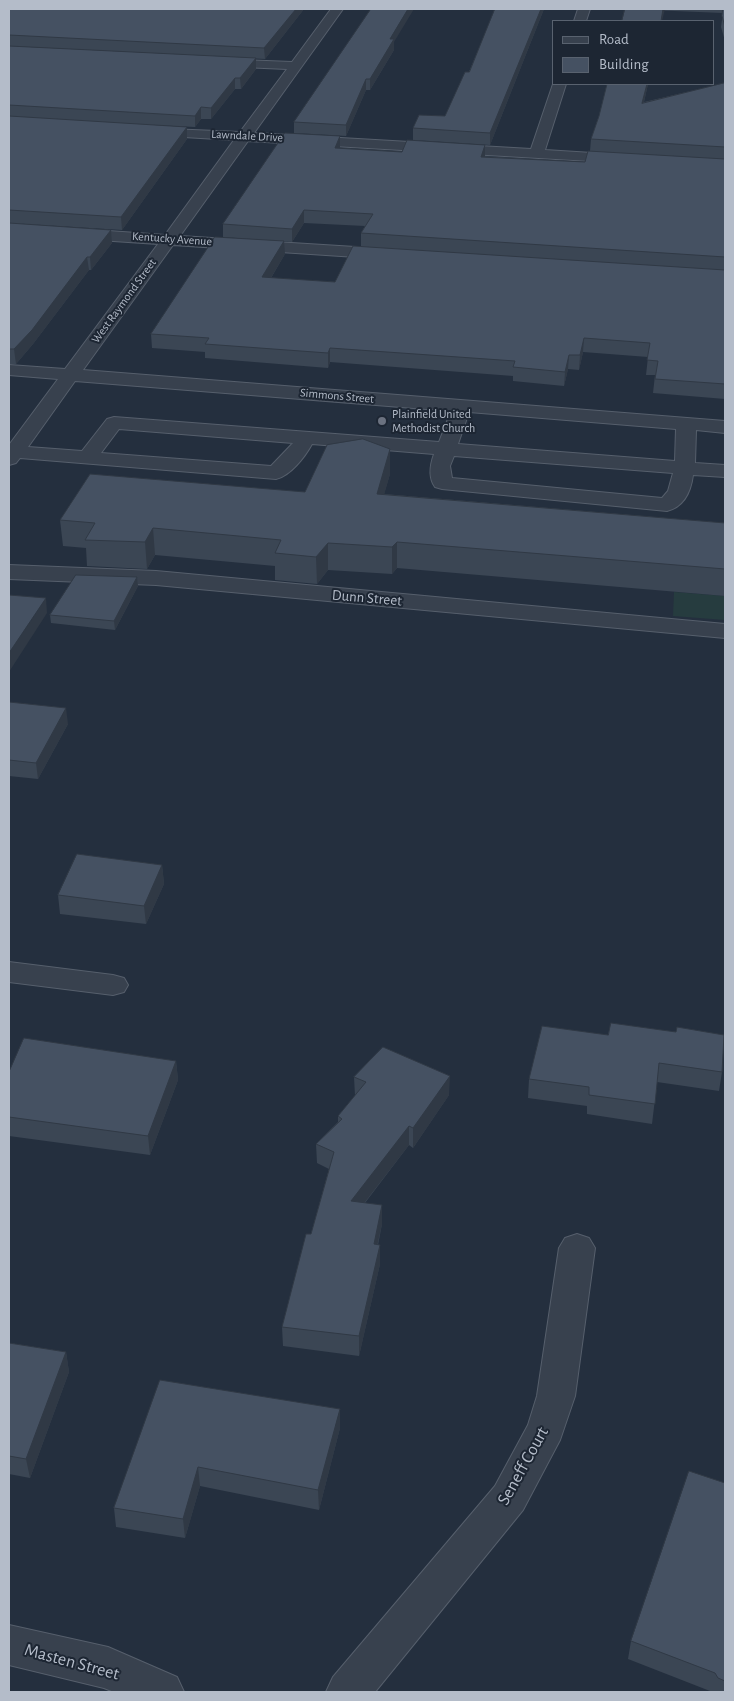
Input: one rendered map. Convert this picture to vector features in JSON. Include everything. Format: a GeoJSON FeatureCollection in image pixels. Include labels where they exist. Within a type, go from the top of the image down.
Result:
{"type":"FeatureCollection","features":[{"type":"Feature","properties":{"kind":"street","name":"West Raymond Street"},"geometry":{"type":"LineString","coordinates":[[11,455],[337,9]]}},
{"type":"Feature","properties":{"kind":"street"},"geometry":{"type":"LineString","coordinates":[[206,61],[295,66]]}},
{"type":"Feature","properties":{"kind":"street"},"geometry":{"type":"LineString","coordinates":[[537,154],[560,85]]}},
{"type":"Feature","properties":{"kind":"street","name":"Lawndale Drive"},"geometry":{"type":"LineString","coordinates":[[136,130],[636,159]]}},
{"type":"Feature","properties":{"kind":"street","name":"Kentucky Avenue"},"geometry":{"type":"LineString","coordinates":[[9,229],[407,255]]}},
{"type":"Feature","properties":{"kind":"street","name":"Simmons Street"},"geometry":{"type":"LineString","coordinates":[[9,370],[725,427]]}},
{"type":"Feature","properties":{"kind":"street"},"geometry":{"type":"LineString","coordinates":[[462,406],[440,466],[442,482],[667,505],[673,502],[681,489],[686,424]]}},
{"type":"Feature","properties":{"kind":"street"},"geometry":{"type":"LineString","coordinates":[[87,458],[114,423],[725,471]]}},
{"type":"Feature","properties":{"kind":"street"},"geometry":{"type":"LineString","coordinates":[[11,455],[87,458],[276,473],[299,450],[306,438]]}},
{"type":"Feature","properties":{"kind":"street","name":"Dunn Street"},"geometry":{"type":"LineString","coordinates":[[9,572],[156,578],[725,632]]}},
{"type":"Feature","properties":{"kind":"street"},"geometry":{"type":"LineString","coordinates":[[9,972],[112,984]]}},
{"type":"Feature","properties":{"kind":"street","name":"Seneff Court"},"geometry":{"type":"LineString","coordinates":[[348,1692],[509,1498],[546,1428],[556,1396],[577,1248]]}},
{"type":"Feature","properties":{"kind":"street","name":"Masten Street"},"geometry":{"type":"LineString","coordinates":[[9,1645],[108,1668],[162,1692]]}},
{"type":"Feature","properties":{"kind":"green space"},"geometry":{"type":"Polygon","coordinates":[[[674,592],[725,596],[725,620],[673,616],[674,592]]]}},
{"type":"Feature","properties":{"kind":"building"},"geometry":{"type":"Polygon","coordinates":[[[9,9],[296,9],[264,48],[9,35],[9,9]]]}},
{"type":"Feature","properties":{"kind":"building"},"geometry":{"type":"Polygon","coordinates":[[[371,9],[408,9],[390,39],[394,39],[370,79],[366,79],[346,125],[294,122],[371,9]]]}},
{"type":"Feature","properties":{"kind":"building"},"geometry":{"type":"Polygon","coordinates":[[[495,9],[541,9],[490,133],[413,128],[419,115],[445,116],[465,72],[469,72],[495,9]]]}},
{"type":"Feature","properties":{"kind":"building"},"geometry":{"type":"Polygon","coordinates":[[[625,9],[663,9],[661,20],[622,20],[625,9]]]}},
{"type":"Feature","properties":{"kind":"building"},"geometry":{"type":"Polygon","coordinates":[[[723,9],[725,9],[725,27],[722,16],[723,9]]]}},
{"type":"Feature","properties":{"kind":"building"},"geometry":{"type":"Polygon","coordinates":[[[9,46],[256,58],[240,78],[235,78],[211,108],[201,107],[195,116],[9,105],[9,46]]]}},
{"type":"Feature","properties":{"kind":"building"},"geometry":{"type":"Polygon","coordinates":[[[725,83],[725,147],[591,139],[607,85],[647,85],[642,103],[725,83]]]}},
{"type":"Feature","properties":{"kind":"building"},"geometry":{"type":"Polygon","coordinates":[[[9,116],[187,127],[121,217],[9,210],[9,116]]]}},
{"type":"Feature","properties":{"kind":"building"},"geometry":{"type":"Polygon","coordinates":[[[285,133],[340,136],[335,148],[402,152],[407,140],[485,145],[481,157],[585,162],[588,151],[725,159],[725,257],[361,233],[373,214],[304,210],[292,229],[223,224],[285,133]]]}},
{"type":"Feature","properties":{"kind":"building"},"geometry":{"type":"Polygon","coordinates":[[[9,223],[111,230],[90,257],[87,257],[32,330],[14,349],[9,349],[9,223]]]}},
{"type":"Feature","properties":{"kind":"building"},"geometry":{"type":"Polygon","coordinates":[[[215,237],[284,241],[262,277],[335,282],[353,246],[725,270],[725,384],[655,379],[658,361],[647,360],[650,343],[584,338],[580,355],[569,355],[565,372],[513,367],[515,361],[330,348],[328,353],[205,344],[209,338],[151,334],[215,237]]]}},
{"type":"Feature","properties":{"kind":"building"},"geometry":{"type":"Polygon","coordinates":[[[363,439],[390,449],[377,494],[725,523],[725,569],[397,542],[392,547],[328,543],[316,557],[275,553],[281,540],[153,528],[145,542],[85,540],[95,523],[60,520],[90,474],[305,492],[327,445],[363,439]]]}},
{"type":"Feature","properties":{"kind":"building"},"geometry":{"type":"Polygon","coordinates":[[[76,575],[137,577],[114,621],[50,615],[76,575]]]}},
{"type":"Feature","properties":{"kind":"building"},"geometry":{"type":"Polygon","coordinates":[[[9,595],[46,598],[9,653],[9,595]]]}},
{"type":"Feature","properties":{"kind":"building"},"geometry":{"type":"Polygon","coordinates":[[[9,702],[66,708],[36,763],[9,760],[9,702]]]}},
{"type":"Feature","properties":{"kind":"building"},"geometry":{"type":"Polygon","coordinates":[[[77,854],[162,865],[144,906],[58,895],[77,854]]]}},
{"type":"Feature","properties":{"kind":"building"},"geometry":{"type":"Polygon","coordinates":[[[611,1023],[676,1032],[677,1027],[724,1035],[722,1072],[659,1063],[655,1104],[589,1095],[589,1087],[529,1079],[542,1026],[608,1035],[611,1023]]]}},
{"type":"Feature","properties":{"kind":"building"},"geometry":{"type":"Polygon","coordinates":[[[24,1038],[176,1061],[148,1136],[9,1117],[9,1072],[24,1038]]]}},
{"type":"Feature","properties":{"kind":"building"},"geometry":{"type":"Polygon","coordinates":[[[383,1047],[450,1076],[413,1128],[409,1126],[351,1201],[382,1205],[374,1244],[380,1245],[359,1336],[282,1327],[306,1234],[311,1234],[334,1152],[316,1144],[342,1119],[338,1116],[366,1082],[354,1077],[383,1047]]]}},
{"type":"Feature","properties":{"kind":"building"},"geometry":{"type":"Polygon","coordinates":[[[9,1343],[66,1352],[26,1459],[9,1456],[9,1343]]]}},
{"type":"Feature","properties":{"kind":"building"},"geometry":{"type":"Polygon","coordinates":[[[160,1380],[340,1409],[318,1490],[198,1467],[183,1519],[114,1508],[160,1380]]]}},
{"type":"Feature","properties":{"kind":"building"},"geometry":{"type":"Polygon","coordinates":[[[689,1471],[725,1483],[725,1681],[718,1678],[715,1673],[631,1641],[689,1471]]]}},
{"type":"Feature","properties":{"kind":"place","name":"Plainfield United Methodist Church"},"geometry":{"type":"Point","coordinates":[382,421]}}]}
